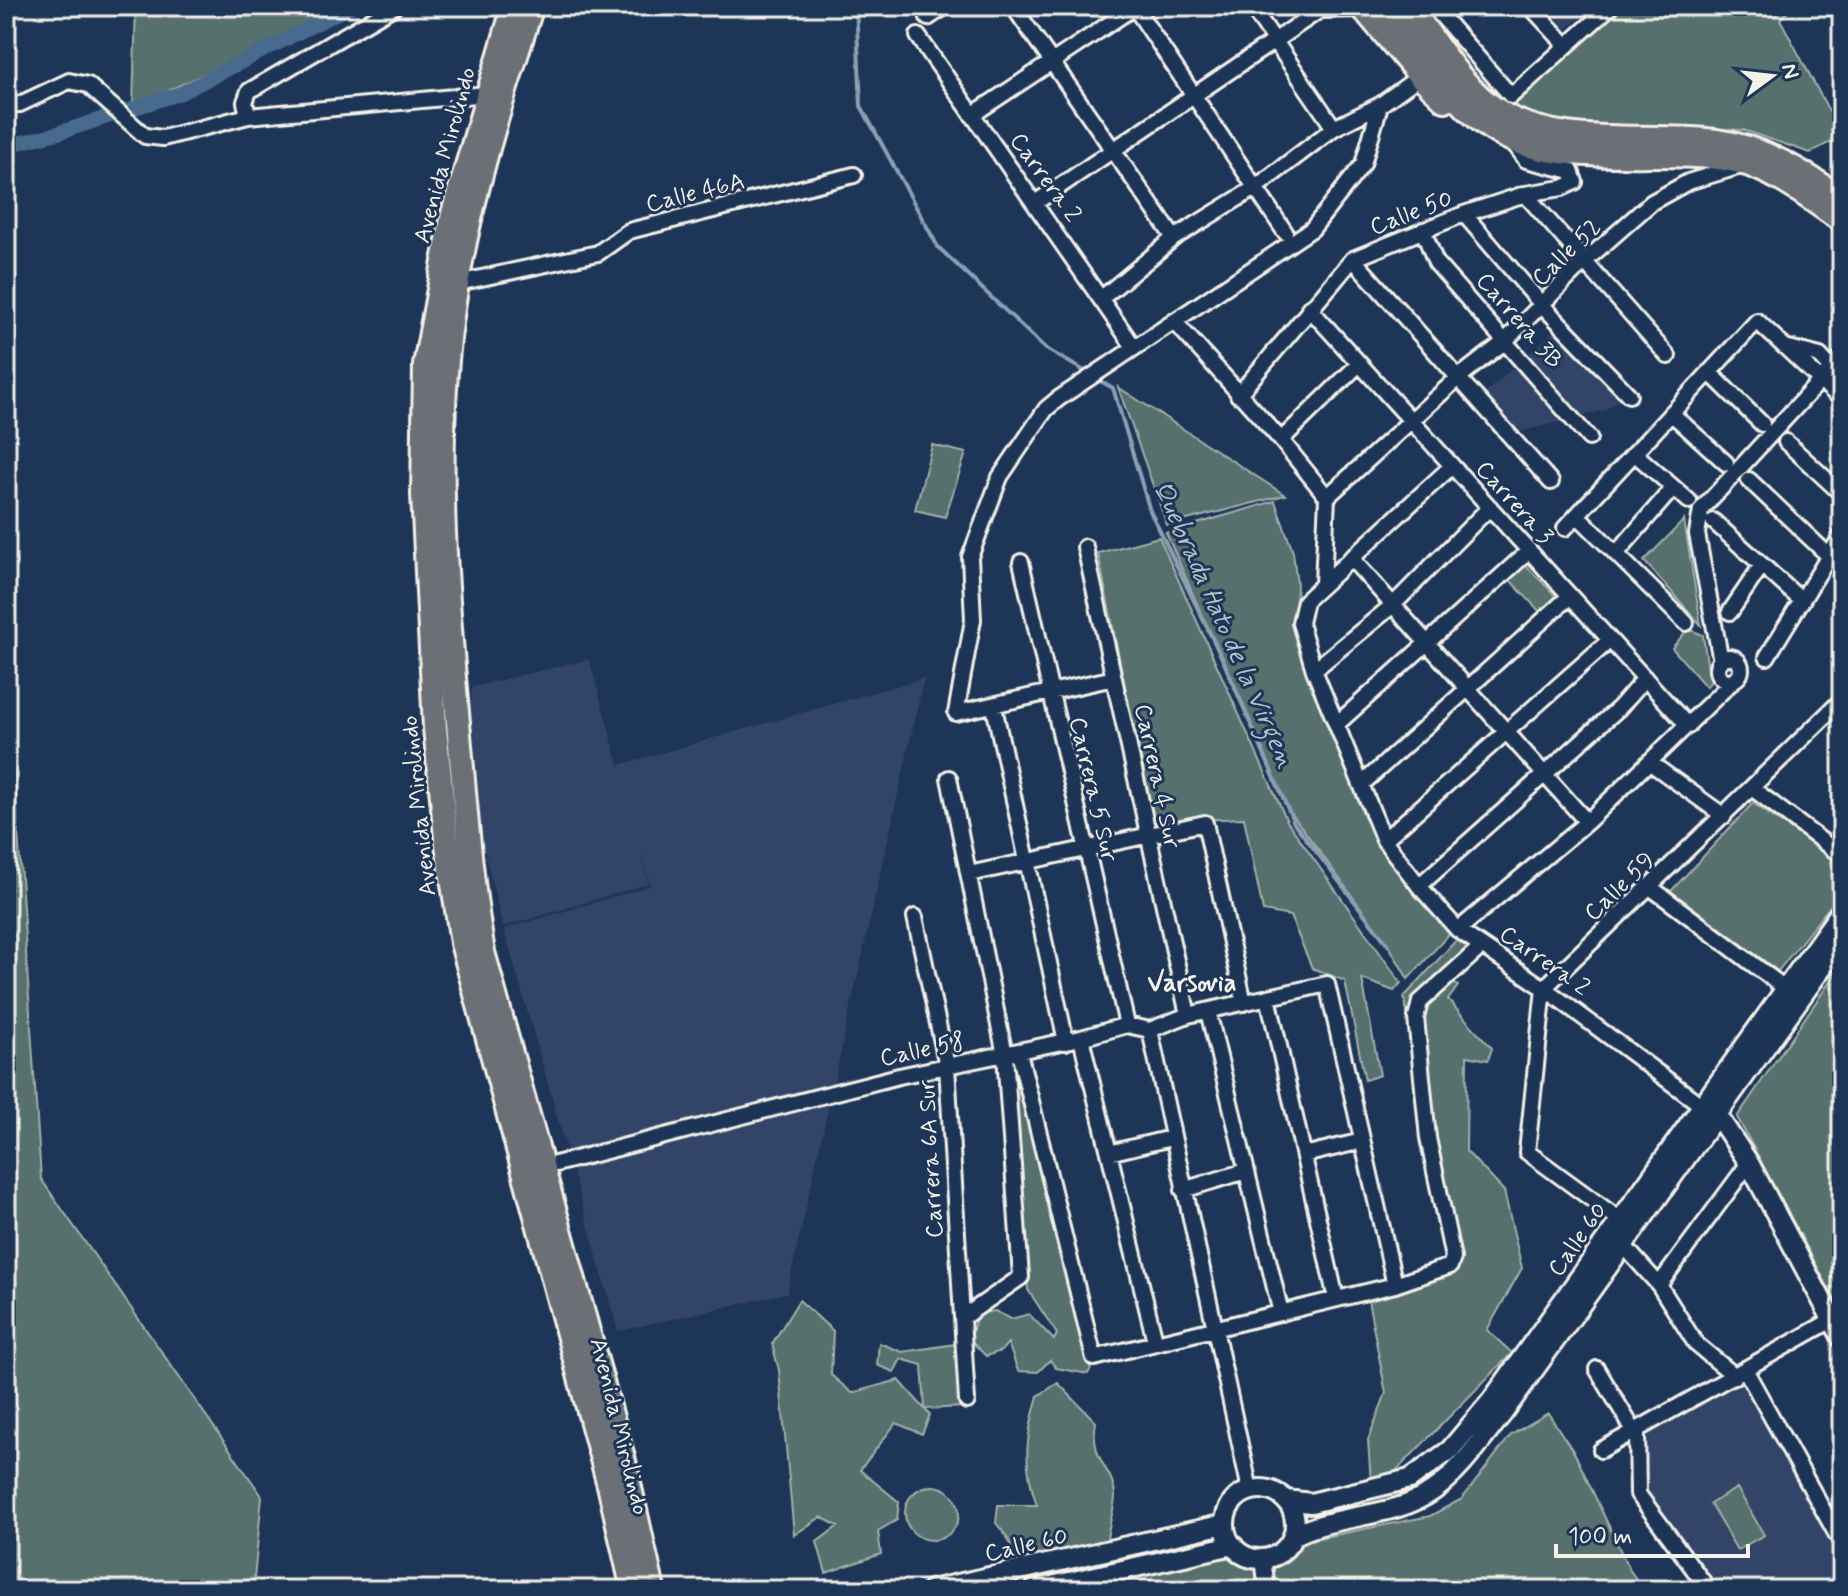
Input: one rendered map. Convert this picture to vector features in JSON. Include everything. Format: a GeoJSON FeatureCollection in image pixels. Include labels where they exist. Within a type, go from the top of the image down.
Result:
{"type":"FeatureCollection","features":[{"type":"Feature","properties":{"kind":"main road"},"geometry":{"type":"LineString","coordinates":[[1409,6],[1435,69],[1499,112],[1546,131],[1719,141],[1758,151],[1842,221]]}},
{"type":"Feature","properties":{"kind":"main road","name":"Avenida Mirolindo"},"geometry":{"type":"LineString","coordinates":[[519,9],[494,96],[453,213],[433,307],[422,426],[435,728],[453,899],[462,943],[624,1461],[653,1590]]}},
{"type":"Feature","properties":{"kind":"main road"},"geometry":{"type":"LineString","coordinates":[[1371,9],[1435,69],[1476,116],[1510,138],[1547,149],[1688,155],[1746,165],[1786,173],[1842,199]]}},
{"type":"Feature","properties":{"kind":"main road","name":"Avenida Mirolindo"},"geometry":{"type":"LineString","coordinates":[[494,96],[458,283],[444,394],[442,474],[453,665],[473,888],[483,952],[633,1590]]}},
{"type":"Feature","properties":{"kind":"main road","name":"Calle 60"},"geometry":{"type":"LineString","coordinates":[[1293,1536],[1312,1526],[1402,1505],[1433,1491],[1463,1463],[1624,1246],[1786,989],[1842,910]]}},
{"type":"Feature","properties":{"kind":"main road","name":"Calle 60"},"geometry":{"type":"LineString","coordinates":[[1286,1500],[1311,1503],[1410,1479],[1432,1466],[1492,1400],[1620,1220],[1842,940]]}},
{"type":"Feature","properties":{"kind":"main road","name":"Carrera 2"},"geometry":{"type":"LineString","coordinates":[[1709,1110],[1749,1163],[1839,1332]]}},
{"type":"Feature","properties":{"kind":"main road"},"geometry":{"type":"LineString","coordinates":[[1250,1490],[1269,1490],[1286,1500],[1295,1517],[1293,1536],[1283,1550],[1263,1558],[1252,1558],[1233,1545],[1225,1524],[1232,1503],[1250,1490]]}},
{"type":"Feature","properties":{"kind":"main road","name":"Calle 60"},"geometry":{"type":"LineString","coordinates":[[931,1590],[1225,1524]]}},
{"type":"Feature","properties":{"kind":"main road","name":"Calle 60"},"geometry":{"type":"LineString","coordinates":[[1034,1590],[1233,1545]]}},
{"type":"Feature","properties":{"kind":"street"},"geometry":{"type":"LineString","coordinates":[[248,116],[245,102],[249,91],[395,6]]}},
{"type":"Feature","properties":{"kind":"street"},"geometry":{"type":"LineString","coordinates":[[928,18],[946,6]]}},
{"type":"Feature","properties":{"kind":"street"},"geometry":{"type":"LineString","coordinates":[[1013,6],[1115,148],[1174,238]]}},
{"type":"Feature","properties":{"kind":"street"},"geometry":{"type":"LineString","coordinates":[[972,115],[1135,6],[1285,232]]}},
{"type":"Feature","properties":{"kind":"street"},"geometry":{"type":"LineString","coordinates":[[1251,6],[1334,128]]}},
{"type":"Feature","properties":{"kind":"street"},"geometry":{"type":"LineString","coordinates":[[1433,6],[1511,96],[1611,6]]}},
{"type":"Feature","properties":{"kind":"street"},"geometry":{"type":"LineString","coordinates":[[1530,6],[1566,45]]}},
{"type":"Feature","properties":{"kind":"street"},"geometry":{"type":"LineString","coordinates":[[1035,203],[1320,10],[1371,9]]}},
{"type":"Feature","properties":{"kind":"street","name":"Carrera 2"},"geometry":{"type":"LineString","coordinates":[[918,36],[1103,297],[1134,347]]}},
{"type":"Feature","properties":{"kind":"street"},"geometry":{"type":"LineString","coordinates":[[1103,297],[1174,238],[1255,188],[1334,128],[1380,105],[1435,69]]}},
{"type":"Feature","properties":{"kind":"street"},"geometry":{"type":"LineString","coordinates":[[6,105],[20,104],[50,87],[69,81],[88,85],[145,136],[163,138],[248,116],[494,96]]}},
{"type":"Feature","properties":{"kind":"street"},"geometry":{"type":"LineString","coordinates":[[1114,678],[956,713],[973,620],[970,557],[1000,477],[1046,409],[1058,399],[1312,229],[1363,164],[1380,105]]}},
{"type":"Feature","properties":{"kind":"street","name":"Calle 50"},"geometry":{"type":"LineString","coordinates":[[1238,395],[1353,259],[1464,214],[1525,194],[1571,185],[1574,175],[1526,160],[1510,138]]}},
{"type":"Feature","properties":{"kind":"street","name":"Calle 52"},"geometry":{"type":"LineString","coordinates":[[1327,497],[1459,377],[1503,343],[1585,261],[1672,190],[1746,165]]}},
{"type":"Feature","properties":{"kind":"street","name":"Calle 46A"},"geometry":{"type":"LineString","coordinates":[[458,283],[598,253],[629,231],[854,175]]}},
{"type":"Feature","properties":{"kind":"street"},"geometry":{"type":"LineString","coordinates":[[1525,194],[1668,356]]}},
{"type":"Feature","properties":{"kind":"street"},"geometry":{"type":"LineString","coordinates":[[1464,214],[1542,305],[1629,395]]}},
{"type":"Feature","properties":{"kind":"street","name":"Carrera 3B"},"geometry":{"type":"LineString","coordinates":[[1423,230],[1436,263],[1589,438]]}},
{"type":"Feature","properties":{"kind":"street"},"geometry":{"type":"LineString","coordinates":[[1353,259],[1551,482]]}},
{"type":"Feature","properties":{"kind":"street","name":"Carrera 3"},"geometry":{"type":"LineString","coordinates":[[1309,308],[1688,726]]}},
{"type":"Feature","properties":{"kind":"street"},"geometry":{"type":"LineString","coordinates":[[1174,321],[1281,440],[1327,497],[1323,583]]}},
{"type":"Feature","properties":{"kind":"street"},"geometry":{"type":"LineString","coordinates":[[1565,528],[1757,321],[1842,400]]}},
{"type":"Feature","properties":{"kind":"street"},"geometry":{"type":"LineString","coordinates":[[1458,930],[1587,822],[1688,726],[1741,667],[1727,659],[1716,626],[1697,525],[1701,510],[1821,380],[1839,368],[1820,356],[1785,347]]}},
{"type":"Feature","properties":{"kind":"street"},"geometry":{"type":"LineString","coordinates":[[1281,440],[1359,364]]}},
{"type":"Feature","properties":{"kind":"street"},"geometry":{"type":"LineString","coordinates":[[1709,372],[1762,424]]}},
{"type":"Feature","properties":{"kind":"street"},"geometry":{"type":"LineString","coordinates":[[1671,413],[1726,463]]}},
{"type":"Feature","properties":{"kind":"street"},"geometry":{"type":"LineString","coordinates":[[1786,442],[1842,494]]}},
{"type":"Feature","properties":{"kind":"street"},"geometry":{"type":"LineString","coordinates":[[1634,453],[1689,501]]}},
{"type":"Feature","properties":{"kind":"street","name":"Carrera 2"},"geometry":{"type":"LineString","coordinates":[[1452,466],[1305,601],[1300,623],[1314,670],[1384,840],[1458,930],[1544,988],[1709,1110]]}},
{"type":"Feature","properties":{"kind":"street"},"geometry":{"type":"LineString","coordinates":[[1749,480],[1829,556]]}},
{"type":"Feature","properties":{"kind":"street"},"geometry":{"type":"LineString","coordinates":[[1616,554],[1673,488]]}},
{"type":"Feature","properties":{"kind":"street"},"geometry":{"type":"LineString","coordinates":[[1314,670],[1393,605],[1490,507]]}},
{"type":"Feature","properties":{"kind":"street"},"geometry":{"type":"LineString","coordinates":[[1577,515],[1686,623]]}},
{"type":"Feature","properties":{"kind":"street"},"geometry":{"type":"LineString","coordinates":[[1713,521],[1802,601]]}},
{"type":"Feature","properties":{"kind":"street"},"geometry":{"type":"LineString","coordinates":[[1767,657],[1842,535]]}},
{"type":"Feature","properties":{"kind":"street","name":"Carrera 4 Sur"},"geometry":{"type":"LineString","coordinates":[[1085,547],[1188,1015]]}},
{"type":"Feature","properties":{"kind":"street"},"geometry":{"type":"LineString","coordinates":[[1338,723],[1529,551]]}},
{"type":"Feature","properties":{"kind":"street"},"geometry":{"type":"LineString","coordinates":[[1351,558],[1587,822]]}},
{"type":"Feature","properties":{"kind":"street","name":"Carrera 5 Sur"},"geometry":{"type":"LineString","coordinates":[[1021,562],[1084,849],[1127,1025]]}},
{"type":"Feature","properties":{"kind":"street"},"geometry":{"type":"LineString","coordinates":[[1730,612],[1762,565]]}},
{"type":"Feature","properties":{"kind":"street"},"geometry":{"type":"LineString","coordinates":[[1361,785],[1570,596]]}},
{"type":"Feature","properties":{"kind":"street"},"geometry":{"type":"LineString","coordinates":[[1384,840],[1610,640]]}},
{"type":"Feature","properties":{"kind":"street"},"geometry":{"type":"LineString","coordinates":[[1727,659],[1718,669],[1729,678]]}},
{"type":"Feature","properties":{"kind":"street"},"geometry":{"type":"LineString","coordinates":[[1419,886],[1546,776],[1619,708],[1645,678]]}},
{"type":"Feature","properties":{"kind":"street","name":"Calle 59"},"geometry":{"type":"LineString","coordinates":[[1544,988],[1842,700]]}},
{"type":"Feature","properties":{"kind":"street"},"geometry":{"type":"LineString","coordinates":[[994,707],[1066,1042]]}},
{"type":"Feature","properties":{"kind":"street"},"geometry":{"type":"LineString","coordinates":[[1649,762],[1724,816]]}},
{"type":"Feature","properties":{"kind":"street"},"geometry":{"type":"LineString","coordinates":[[949,778],[1012,1053],[1094,1358],[1395,1285],[1450,1266],[1453,1258],[1428,1138],[1416,1018],[1420,1002],[1482,946]]}},
{"type":"Feature","properties":{"kind":"street"},"geometry":{"type":"LineString","coordinates":[[1753,789],[1842,856]]}},
{"type":"Feature","properties":{"kind":"street"},"geometry":{"type":"LineString","coordinates":[[969,874],[1205,823],[1244,1003]]}},
{"type":"Feature","properties":{"kind":"street"},"geometry":{"type":"LineString","coordinates":[[1650,887],[1786,989]]}},
{"type":"Feature","properties":{"kind":"street","name":"Carrera 6A Sur"},"geometry":{"type":"LineString","coordinates":[[915,917],[947,1066],[967,1401]]}},
{"type":"Feature","properties":{"kind":"street"},"geometry":{"type":"LineString","coordinates":[[1250,1490],[1171,1138],[1150,1030],[1188,1015],[1327,984],[1395,1285]]}},
{"type":"Feature","properties":{"kind":"street"},"geometry":{"type":"LineString","coordinates":[[1544,988],[1527,1152],[1620,1220]]}},
{"type":"Feature","properties":{"kind":"street"},"geometry":{"type":"LineString","coordinates":[[1268,997],[1336,1299]]}},
{"type":"Feature","properties":{"kind":"street"},"geometry":{"type":"LineString","coordinates":[[1208,1011],[1281,1313]]}},
{"type":"Feature","properties":{"kind":"street","name":"Calle 58"},"geometry":{"type":"LineString","coordinates":[[535,1169],[899,1076],[1066,1042],[1127,1025],[1150,1030]]}},
{"type":"Feature","properties":{"kind":"street"},"geometry":{"type":"LineString","coordinates":[[1081,1038],[1155,1341]]}},
{"type":"Feature","properties":{"kind":"street"},"geometry":{"type":"LineString","coordinates":[[962,1318],[1021,1277],[1012,1053]]}},
{"type":"Feature","properties":{"kind":"street"},"geometry":{"type":"LineString","coordinates":[[1109,1153],[1171,1138]]}},
{"type":"Feature","properties":{"kind":"street"},"geometry":{"type":"LineString","coordinates":[[1304,1155],[1362,1141]]}},
{"type":"Feature","properties":{"kind":"street"},"geometry":{"type":"LineString","coordinates":[[1659,1285],[1749,1163]]}},
{"type":"Feature","properties":{"kind":"street"},"geometry":{"type":"LineString","coordinates":[[1183,1190],[1246,1171]]}},
{"type":"Feature","properties":{"kind":"street"},"geometry":{"type":"LineString","coordinates":[[1624,1246],[1659,1285],[1696,1344],[1741,1374],[1842,1544]]}},
{"type":"Feature","properties":{"kind":"street"},"geometry":{"type":"LineString","coordinates":[[1601,1450],[1741,1374],[1839,1332]]}},
{"type":"Feature","properties":{"kind":"street"},"geometry":{"type":"LineString","coordinates":[[1597,1369],[1636,1431],[1638,1494],[1709,1590]]}},
{"type":"Feature","properties":{"kind":"street"},"geometry":{"type":"LineString","coordinates":[[1263,1558],[1267,1590]]}},
{"type":"Feature","properties":{"kind":"shaded area"},"geometry":{"type":"Polygon","coordinates":[[[1537,6],[1593,6],[1561,34],[1537,6]]]}},
{"type":"Feature","properties":{"kind":"shaded area"},"geometry":{"type":"Polygon","coordinates":[[[1557,328],[1624,396],[1605,410],[1583,416],[1528,355],[1557,328]]]}},
{"type":"Feature","properties":{"kind":"shaded area"},"geometry":{"type":"Polygon","coordinates":[[[1517,364],[1569,420],[1518,432],[1484,394],[1517,364]]]}},
{"type":"Feature","properties":{"kind":"shaded area"},"geometry":{"type":"Polygon","coordinates":[[[589,659],[619,765],[924,678],[787,1293],[618,1331],[504,929],[650,886],[641,848],[648,884],[503,927],[469,790],[472,687],[589,659]]]}},
{"type":"Feature","properties":{"kind":"shaded area"},"geometry":{"type":"Polygon","coordinates":[[[1745,1378],[1842,1552],[1842,1590],[1714,1590],[1641,1492],[1649,1432],[1745,1378]]]}},
{"type":"Feature","properties":{"kind":"green space"},"geometry":{"type":"Polygon","coordinates":[[[136,6],[359,6],[133,106],[136,6]]]}},
{"type":"Feature","properties":{"kind":"green space"},"geometry":{"type":"Polygon","coordinates":[[[1617,6],[1769,6],[1776,14],[1786,6],[1794,6],[1780,19],[1830,113],[1842,127],[1842,136],[1810,153],[1743,130],[1548,122],[1508,105],[1617,6]]]}},
{"type":"Feature","properties":{"kind":"green space"},"geometry":{"type":"Polygon","coordinates":[[[1118,387],[1285,495],[1167,525],[1118,387]]]}},
{"type":"Feature","properties":{"kind":"green space"},"geometry":{"type":"Polygon","coordinates":[[[932,445],[966,453],[945,517],[915,510],[932,445]]]}},
{"type":"Feature","properties":{"kind":"green space"},"geometry":{"type":"Polygon","coordinates":[[[1275,501],[1293,552],[1297,585],[1295,625],[1376,834],[1452,931],[1408,979],[1389,946],[1286,806],[1166,533],[1275,501]]]}},
{"type":"Feature","properties":{"kind":"green space"},"geometry":{"type":"Polygon","coordinates":[[[1684,520],[1701,625],[1644,561],[1684,520]]]}},
{"type":"Feature","properties":{"kind":"green space"},"geometry":{"type":"Polygon","coordinates":[[[1159,537],[1287,821],[1401,983],[1394,991],[1362,979],[1380,1075],[1365,1080],[1345,981],[1312,968],[1290,916],[1263,911],[1244,818],[1152,822],[1098,553],[1159,537]]]}},
{"type":"Feature","properties":{"kind":"green space"},"geometry":{"type":"Polygon","coordinates":[[[1523,563],[1558,598],[1543,615],[1508,578],[1523,563]]]}},
{"type":"Feature","properties":{"kind":"green space"},"geometry":{"type":"Polygon","coordinates":[[[1688,629],[1703,635],[1708,670],[1714,678],[1706,687],[1672,648],[1688,629]]]}},
{"type":"Feature","properties":{"kind":"green space"},"geometry":{"type":"Polygon","coordinates":[[[6,651],[41,1179],[262,1496],[253,1590],[6,1590],[6,651]]]}},
{"type":"Feature","properties":{"kind":"green space"},"geometry":{"type":"Polygon","coordinates":[[[1753,803],[1842,865],[1842,891],[1778,971],[1671,891],[1753,803]]]}},
{"type":"Feature","properties":{"kind":"green space"},"geometry":{"type":"Polygon","coordinates":[[[1459,937],[1473,947],[1445,977],[1458,986],[1448,1000],[1492,1048],[1488,1060],[1467,1056],[1466,1151],[1504,1191],[1522,1268],[1487,1330],[1512,1353],[1392,1475],[1371,1483],[1368,1440],[1386,1393],[1367,1295],[1454,1265],[1404,997],[1459,937]]]}},
{"type":"Feature","properties":{"kind":"green space"},"geometry":{"type":"Polygon","coordinates":[[[1842,964],[1842,1313],[1737,1117],[1842,964]]]}},
{"type":"Feature","properties":{"kind":"green space"},"geometry":{"type":"Polygon","coordinates":[[[1020,1094],[1083,1349],[1091,1368],[1088,1374],[1056,1368],[1050,1360],[1038,1372],[1018,1371],[1008,1343],[1001,1351],[986,1356],[970,1340],[977,1314],[995,1311],[1011,1319],[1029,1314],[1054,1340],[1057,1334],[1028,1290],[1014,1095],[1020,1094]]]}},
{"type":"Feature","properties":{"kind":"green space"},"geometry":{"type":"Polygon","coordinates":[[[799,1300],[833,1331],[831,1375],[852,1393],[899,1380],[930,1415],[922,1434],[896,1423],[860,1470],[899,1502],[897,1520],[878,1531],[881,1554],[826,1573],[817,1542],[838,1526],[821,1517],[794,1535],[779,1370],[772,1344],[799,1300]]]}},
{"type":"Feature","properties":{"kind":"green space"},"geometry":{"type":"Polygon","coordinates":[[[879,1343],[902,1352],[956,1344],[965,1407],[925,1409],[922,1365],[901,1359],[894,1372],[877,1365],[879,1343]]]}},
{"type":"Feature","properties":{"kind":"green space"},"geometry":{"type":"Polygon","coordinates":[[[1058,1383],[1096,1422],[1096,1446],[1111,1478],[1115,1495],[1107,1546],[1018,1562],[1007,1537],[996,1523],[998,1505],[1037,1505],[1029,1476],[1027,1450],[1031,1425],[1038,1396],[1058,1383]]]}},
{"type":"Feature","properties":{"kind":"green space"},"geometry":{"type":"Polygon","coordinates":[[[1548,1413],[1575,1454],[1629,1569],[1644,1590],[1276,1590],[1273,1565],[1304,1541],[1430,1516],[1462,1499],[1511,1435],[1548,1413]]]}},
{"type":"Feature","properties":{"kind":"green space"},"geometry":{"type":"Polygon","coordinates":[[[932,1486],[951,1494],[959,1513],[951,1532],[932,1540],[913,1532],[905,1513],[913,1494],[932,1486]]]}},
{"type":"Feature","properties":{"kind":"green space"},"geometry":{"type":"Polygon","coordinates":[[[1737,1488],[1764,1535],[1737,1550],[1710,1504],[1737,1488]]]}},
{"type":"Feature","properties":{"kind":"green space"},"geometry":{"type":"Polygon","coordinates":[[[1231,1550],[1258,1563],[1262,1590],[1058,1590],[1231,1550]]]}},
{"type":"Feature","properties":{"kind":"waterway"},"geometry":{"type":"LineString","coordinates":[[6,146],[58,133],[181,93],[351,6]]}},
{"type":"Feature","properties":{"kind":"waterway","name":"Quebrada Hato de la Virgen"},"geometry":{"type":"LineString","coordinates":[[856,6],[861,106],[938,247],[1046,349],[1088,373]]}},
{"type":"Feature","properties":{"kind":"waterway","name":"Quebrada Hato de la Virgen"},"geometry":{"type":"LineString","coordinates":[[1095,378],[1113,388],[1150,511],[1224,662],[1294,823],[1389,946]]}},
{"type":"Feature","properties":{"kind":"district","name":"Varsovia"},"geometry":{"type":"Point","coordinates":[1192,982]}}]}
